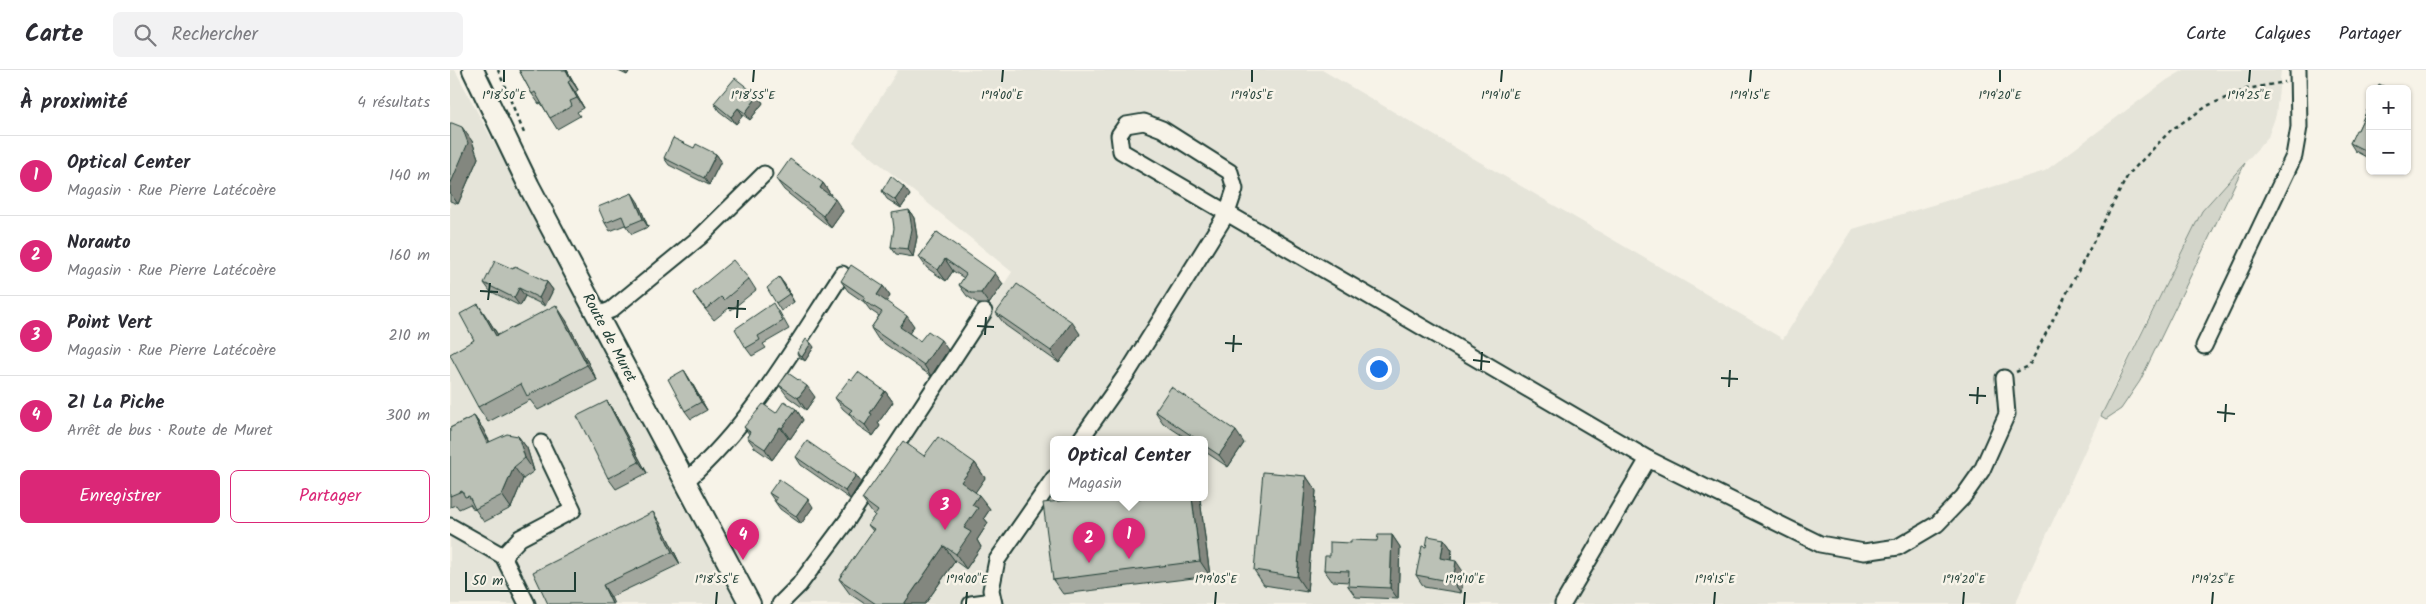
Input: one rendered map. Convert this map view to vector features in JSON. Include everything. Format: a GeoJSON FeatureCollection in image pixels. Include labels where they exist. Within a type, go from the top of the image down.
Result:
{"type":"FeatureCollection","features":[{"type":"Feature","properties":{"kind":"main road","name":"Route de Muret"},"geometry":{"type":"LineString","coordinates":[[473,70],[528,186],[750,604]]}},
{"type":"Feature","properties":{"kind":"street"},"geometry":{"type":"LineString","coordinates":[[2204,346],[2294,156],[2299,127],[2298,75]]}},
{"type":"Feature","properties":{"kind":"street"},"geometry":{"type":"LineString","coordinates":[[1083,436],[1128,372],[1227,213],[1235,188],[1230,172],[1162,129],[1144,122],[1126,125],[1118,135],[1121,151],[1227,213],[1648,458],[1820,544],[1864,552],[1898,546],[1937,524],[1963,497],[1982,470],[2007,414],[2004,378]]}},
{"type":"Feature","properties":{"kind":"street"},"geometry":{"type":"LineString","coordinates":[[597,315],[611,310],[700,237],[764,174]]}},
{"type":"Feature","properties":{"kind":"street"},"geometry":{"type":"LineString","coordinates":[[686,482],[726,442],[776,375],[842,274]]}},
{"type":"Feature","properties":{"kind":"street"},"geometry":{"type":"LineString","coordinates":[[780,604],[799,585],[846,522],[984,312]]}},
{"type":"Feature","properties":{"kind":"street"},"geometry":{"type":"LineString","coordinates":[[503,556],[520,538],[573,510],[541,443]]}},
{"type":"Feature","properties":{"kind":"street"},"geometry":{"type":"LineString","coordinates":[[1563,604],[1648,458]]}},
{"type":"Feature","properties":{"kind":"street"},"geometry":{"type":"LineString","coordinates":[[971,604],[994,603],[991,590],[997,560],[1050,484]]}},
{"type":"Feature","properties":{"kind":"street"},"geometry":{"type":"LineString","coordinates":[[450,526],[503,556],[527,604]]}},
{"type":"Feature","properties":{"kind":"path"},"geometry":{"type":"LineString","coordinates":[[2004,378],[2029,366],[2128,174],[2170,130],[2209,105],[2247,89],[2298,75]]}},
{"type":"Feature","properties":{"kind":"shaded area"},"geometry":{"type":"Polygon","coordinates":[[[450,70],[455,70],[737,604],[450,604],[450,70]]]}},
{"type":"Feature","properties":{"kind":"shaded area"},"geometry":{"type":"Polygon","coordinates":[[[898,70],[1322,70],[1783,339],[1853,229],[2045,171],[2167,80],[2184,70],[2281,70],[2276,115],[2268,137],[2202,211],[2120,374],[2015,604],[796,604],[1012,272],[853,142],[898,70]]]}},
{"type":"Feature","properties":{"kind":"shaded area"},"geometry":{"type":"Polygon","coordinates":[[[2245,163],[2140,381],[2121,409],[2106,419],[2101,416],[2202,211],[2245,163]]]}},
{"type":"Feature","properties":{"kind":"building"},"geometry":{"type":"Polygon","coordinates":[[[519,70],[566,70],[571,80],[568,82],[577,98],[570,101],[572,106],[550,118],[535,92],[532,94],[519,70]]]}},
{"type":"Feature","properties":{"kind":"building"},"geometry":{"type":"Polygon","coordinates":[[[735,78],[758,96],[745,113],[738,108],[731,117],[714,103],[735,78]]]}},
{"type":"Feature","properties":{"kind":"building"},"geometry":{"type":"Polygon","coordinates":[[[2366,113],[2366,151],[2350,143],[2356,130],[2358,130],[2366,113]]]}},
{"type":"Feature","properties":{"kind":"building"},"geometry":{"type":"Polygon","coordinates":[[[450,123],[462,127],[468,143],[450,185],[450,123]]]}},
{"type":"Feature","properties":{"kind":"building"},"geometry":{"type":"Polygon","coordinates":[[[673,138],[694,148],[696,144],[716,154],[704,178],[664,158],[673,138]]]}},
{"type":"Feature","properties":{"kind":"building"},"geometry":{"type":"Polygon","coordinates":[[[790,159],[823,183],[820,188],[835,199],[823,216],[776,179],[790,159]]]}},
{"type":"Feature","properties":{"kind":"building"},"geometry":{"type":"Polygon","coordinates":[[[891,176],[904,187],[895,200],[882,191],[891,176]]]}},
{"type":"Feature","properties":{"kind":"building"},"geometry":{"type":"Polygon","coordinates":[[[632,193],[643,219],[626,226],[622,216],[605,223],[598,207],[632,193]]]}},
{"type":"Feature","properties":{"kind":"building"},"geometry":{"type":"Polygon","coordinates":[[[909,210],[912,229],[908,249],[891,247],[894,228],[892,213],[909,210]]]}},
{"type":"Feature","properties":{"kind":"building"},"geometry":{"type":"Polygon","coordinates":[[[937,232],[995,273],[981,293],[971,293],[959,285],[966,274],[945,259],[938,270],[919,257],[937,232]]]}},
{"type":"Feature","properties":{"kind":"building"},"geometry":{"type":"Polygon","coordinates":[[[733,260],[749,279],[724,300],[721,297],[706,309],[693,293],[733,260]]]}},
{"type":"Feature","properties":{"kind":"building"},"geometry":{"type":"Polygon","coordinates":[[[495,261],[513,269],[515,266],[547,282],[539,298],[519,288],[514,298],[484,283],[495,261]]]}},
{"type":"Feature","properties":{"kind":"building"},"geometry":{"type":"Polygon","coordinates":[[[851,265],[883,286],[877,295],[907,316],[900,327],[920,341],[928,331],[941,340],[924,365],[871,328],[882,312],[863,300],[865,297],[841,281],[851,265]]]}},
{"type":"Feature","properties":{"kind":"building"},"geometry":{"type":"Polygon","coordinates":[[[779,277],[789,294],[776,303],[767,288],[779,277]]]}},
{"type":"Feature","properties":{"kind":"building"},"geometry":{"type":"Polygon","coordinates":[[[1017,284],[1072,322],[1051,351],[996,313],[1017,284]]]}},
{"type":"Feature","properties":{"kind":"building"},"geometry":{"type":"Polygon","coordinates":[[[773,303],[783,321],[758,336],[760,340],[746,348],[735,329],[773,303]]]}},
{"type":"Feature","properties":{"kind":"building"},"geometry":{"type":"Polygon","coordinates":[[[478,304],[496,336],[556,305],[587,365],[527,396],[521,384],[478,407],[450,354],[474,340],[460,314],[478,304]]]}},
{"type":"Feature","properties":{"kind":"building"},"geometry":{"type":"Polygon","coordinates":[[[806,339],[811,343],[802,357],[797,353],[806,339]]]}},
{"type":"Feature","properties":{"kind":"building"},"geometry":{"type":"Polygon","coordinates":[[[684,370],[701,402],[685,411],[668,379],[684,370]]]}},
{"type":"Feature","properties":{"kind":"building"},"geometry":{"type":"Polygon","coordinates":[[[858,372],[885,391],[870,413],[872,414],[865,425],[849,413],[852,410],[835,398],[850,378],[852,380],[858,372]]]}},
{"type":"Feature","properties":{"kind":"building"},"geometry":{"type":"Polygon","coordinates":[[[788,373],[807,386],[798,398],[779,385],[788,373]]]}},
{"type":"Feature","properties":{"kind":"building"},"geometry":{"type":"Polygon","coordinates":[[[1171,387],[1236,431],[1219,455],[1208,448],[1208,436],[1192,436],[1155,411],[1171,387]]]}},
{"type":"Feature","properties":{"kind":"building"},"geometry":{"type":"Polygon","coordinates":[[[607,401],[639,462],[608,478],[577,416],[607,401]]]}},
{"type":"Feature","properties":{"kind":"building"},"geometry":{"type":"Polygon","coordinates":[[[784,401],[796,409],[782,428],[780,427],[765,449],[747,437],[750,432],[744,427],[763,404],[776,413],[784,401]]]}},
{"type":"Feature","properties":{"kind":"building"},"geometry":{"type":"Polygon","coordinates":[[[474,416],[487,443],[507,434],[518,436],[525,458],[514,467],[502,495],[475,509],[469,496],[465,497],[462,491],[450,496],[450,428],[474,416]]]}},
{"type":"Feature","properties":{"kind":"building"},"geometry":{"type":"Polygon","coordinates":[[[938,437],[975,463],[961,482],[979,495],[972,505],[978,508],[964,528],[971,532],[956,554],[944,546],[904,604],[876,604],[839,579],[874,529],[868,525],[878,511],[862,499],[903,441],[924,456],[938,437]]]}},
{"type":"Feature","properties":{"kind":"building"},"geometry":{"type":"Polygon","coordinates":[[[807,441],[856,475],[845,491],[796,457],[807,441]]]}},
{"type":"Feature","properties":{"kind":"building"},"geometry":{"type":"Polygon","coordinates":[[[1263,472],[1306,476],[1297,577],[1254,570],[1263,472]]]}},
{"type":"Feature","properties":{"kind":"building"},"geometry":{"type":"Polygon","coordinates":[[[779,479],[808,499],[796,516],[775,502],[777,498],[769,493],[779,479]]]}},
{"type":"Feature","properties":{"kind":"building"},"geometry":{"type":"Polygon","coordinates":[[[1060,501],[1192,501],[1200,561],[1053,580],[1043,503],[1060,501]]]}},
{"type":"Feature","properties":{"kind":"building"},"geometry":{"type":"Polygon","coordinates":[[[653,512],[672,552],[603,585],[612,604],[548,604],[533,572],[653,512]]]}},
{"type":"Feature","properties":{"kind":"building"},"geometry":{"type":"Polygon","coordinates":[[[1378,535],[1392,535],[1390,588],[1348,586],[1349,571],[1324,570],[1325,556],[1330,556],[1330,542],[1351,543],[1351,540],[1377,541],[1378,535]]]}},
{"type":"Feature","properties":{"kind":"building"},"geometry":{"type":"Polygon","coordinates":[[[1428,536],[1444,539],[1441,558],[1456,561],[1453,582],[1416,575],[1422,546],[1426,547],[1428,536]]]}},
{"type":"Feature","properties":{"kind":"place","name":"Point Vert"},"geometry":{"type":"Point","coordinates":[945,530]}},
{"type":"Feature","properties":{"kind":"place","name":"Optical Center"},"geometry":{"type":"Point","coordinates":[1129,559]}},
{"type":"Feature","properties":{"kind":"place","name":"ZI La Piche"},"geometry":{"type":"Point","coordinates":[743,560]}},
{"type":"Feature","properties":{"kind":"place","name":"Norauto"},"geometry":{"type":"Point","coordinates":[1089,563]}}]}
